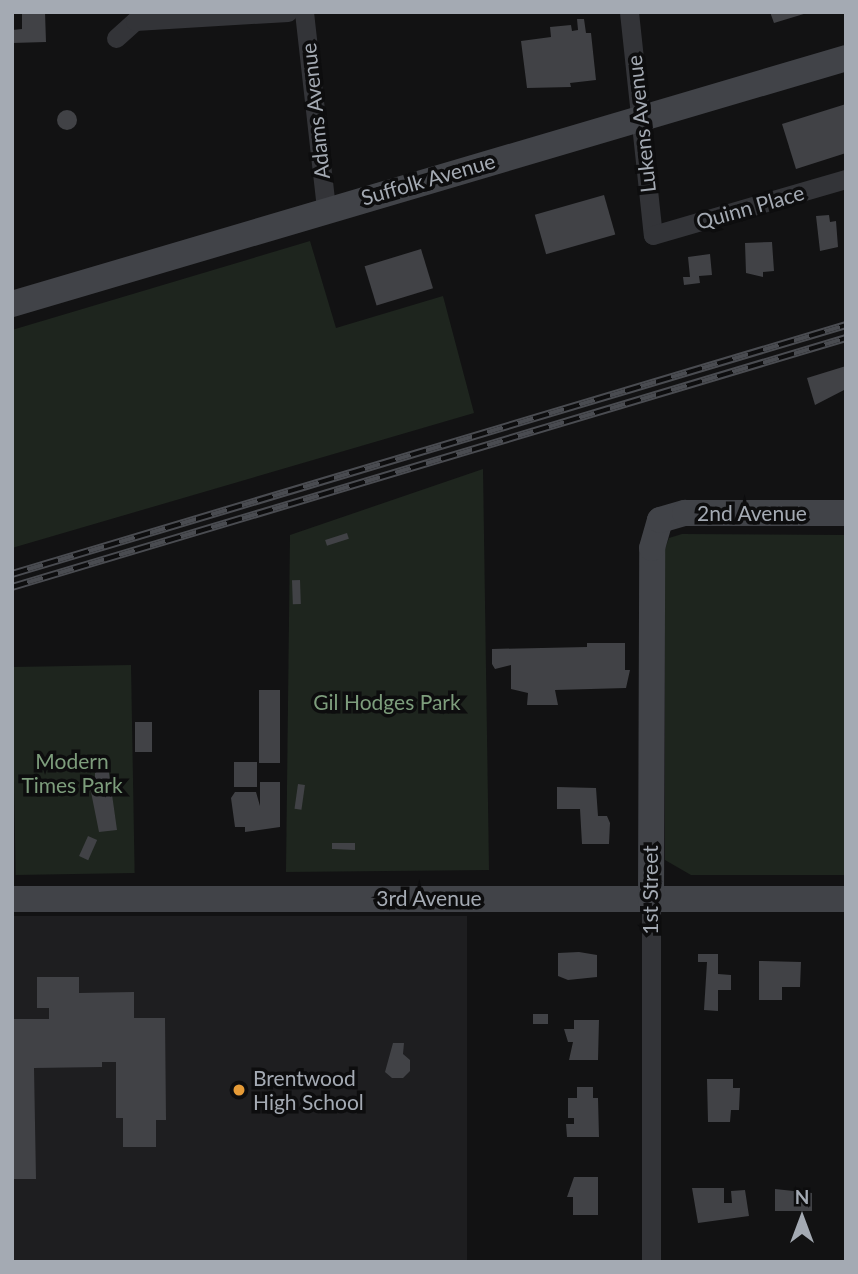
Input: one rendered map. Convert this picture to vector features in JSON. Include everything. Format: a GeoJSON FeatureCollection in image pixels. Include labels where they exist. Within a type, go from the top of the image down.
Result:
{"type":"FeatureCollection","features":[{"type":"Feature","properties":{"kind":"street"},"geometry":{"type":"LineString","coordinates":[[116,38],[135,21],[288,12]]}},
{"type":"Feature","properties":{"kind":"street","name":"Adams Avenue"},"geometry":{"type":"LineString","coordinates":[[304,12],[326,209]]}},
{"type":"Feature","properties":{"kind":"street"},"geometry":{"type":"LineString","coordinates":[[629,13],[637,12]]}},
{"type":"Feature","properties":{"kind":"street","name":"Lukens Avenue"},"geometry":{"type":"LineString","coordinates":[[629,13],[653,235]]}},
{"type":"Feature","properties":{"kind":"street","name":"Suffolk Avenue"},"geometry":{"type":"LineString","coordinates":[[12,304],[326,209],[846,58]]}},
{"type":"Feature","properties":{"kind":"street","name":"Quinn Place"},"geometry":{"type":"LineString","coordinates":[[653,235],[846,179]]}},
{"type":"Feature","properties":{"kind":"street","name":"2nd Avenue"},"geometry":{"type":"LineString","coordinates":[[660,520],[685,513],[846,513]]}},
{"type":"Feature","properties":{"kind":"street","name":"1st Street"},"geometry":{"type":"LineString","coordinates":[[651,1262],[652,548],[660,520]]}},
{"type":"Feature","properties":{"kind":"street","name":"3rd Avenue"},"geometry":{"type":"LineString","coordinates":[[12,899],[846,899]]}},
{"type":"Feature","properties":{"kind":"shaded area","name":"Brentwood High School"},"geometry":{"type":"Polygon","coordinates":[[[12,916],[467,916],[467,1262],[12,1262],[12,916]]]}},
{"type":"Feature","properties":{"kind":"green space"},"geometry":{"type":"Polygon","coordinates":[[[310,241],[336,328],[443,296],[474,413],[12,548],[12,330],[310,241]]]}},
{"type":"Feature","properties":{"kind":"green space","name":"Gil Hodges Park"},"geometry":{"type":"Polygon","coordinates":[[[483,469],[489,870],[286,872],[290,535],[483,469]]]}},
{"type":"Feature","properties":{"kind":"green space"},"geometry":{"type":"Polygon","coordinates":[[[682,534],[846,535],[846,875],[691,875],[665,860],[665,549],[669,538],[682,534]]]}},
{"type":"Feature","properties":{"kind":"green space","name":"Modern Times Park"},"geometry":{"type":"Polygon","coordinates":[[[131,665],[135,873],[16,875],[12,667],[131,665]]]}},
{"type":"Feature","properties":{"kind":"building"},"geometry":{"type":"Polygon","coordinates":[[[22,12],[45,12],[46,42],[12,43],[12,30],[22,29],[22,12]]]}},
{"type":"Feature","properties":{"kind":"building"},"geometry":{"type":"Polygon","coordinates":[[[770,12],[807,12],[807,13],[774,23],[770,12]]]}},
{"type":"Feature","properties":{"kind":"building"},"geometry":{"type":"Polygon","coordinates":[[[577,19],[584,19],[586,33],[591,33],[596,80],[570,83],[571,87],[527,88],[521,41],[551,37],[550,27],[571,25],[572,31],[578,30],[577,19]]]}},
{"type":"Feature","properties":{"kind":"building"},"geometry":{"type":"Polygon","coordinates":[[[846,104],[846,153],[796,169],[782,124],[846,104]]]}},
{"type":"Feature","properties":{"kind":"building"},"geometry":{"type":"Polygon","coordinates":[[[63,110],[71,110],[77,120],[71,130],[63,130],[57,124],[57,116],[63,110]]]}},
{"type":"Feature","properties":{"kind":"building"},"geometry":{"type":"Polygon","coordinates":[[[604,195],[615,234],[546,254],[535,215],[604,195]]]}},
{"type":"Feature","properties":{"kind":"building"},"geometry":{"type":"Polygon","coordinates":[[[829,215],[830,222],[836,221],[838,247],[820,251],[816,216],[829,215]]]}},
{"type":"Feature","properties":{"kind":"building"},"geometry":{"type":"Polygon","coordinates":[[[772,242],[774,271],[763,272],[763,277],[746,273],[745,243],[772,242]]]}},
{"type":"Feature","properties":{"kind":"building"},"geometry":{"type":"Polygon","coordinates":[[[421,249],[433,288],[377,305],[365,266],[421,249]]]}},
{"type":"Feature","properties":{"kind":"building"},"geometry":{"type":"Polygon","coordinates":[[[710,254],[712,275],[699,276],[700,283],[684,285],[683,277],[690,277],[688,257],[710,254]]]}},
{"type":"Feature","properties":{"kind":"building"},"geometry":{"type":"Polygon","coordinates":[[[846,366],[846,389],[815,405],[807,378],[846,366]]]}},
{"type":"Feature","properties":{"kind":"building"},"geometry":{"type":"Polygon","coordinates":[[[347,533],[349,539],[327,546],[325,540],[347,533]]]}},
{"type":"Feature","properties":{"kind":"building"},"geometry":{"type":"Polygon","coordinates":[[[292,580],[300,580],[301,604],[293,604],[292,580]]]}},
{"type":"Feature","properties":{"kind":"building"},"geometry":{"type":"Polygon","coordinates":[[[587,643],[625,643],[625,670],[630,670],[626,688],[555,690],[558,705],[527,705],[528,693],[511,689],[511,665],[495,669],[492,664],[492,649],[587,647],[587,643]]]}},
{"type":"Feature","properties":{"kind":"building"},"geometry":{"type":"Polygon","coordinates":[[[259,690],[280,690],[280,763],[259,763],[259,690]]]}},
{"type":"Feature","properties":{"kind":"building"},"geometry":{"type":"Polygon","coordinates":[[[135,722],[152,722],[152,752],[135,752],[135,722]]]}},
{"type":"Feature","properties":{"kind":"building"},"geometry":{"type":"Polygon","coordinates":[[[234,762],[257,762],[257,787],[234,787],[234,762]]]}},
{"type":"Feature","properties":{"kind":"building"},"geometry":{"type":"Polygon","coordinates":[[[108,766],[117,830],[99,832],[90,787],[95,786],[95,767],[108,766]]]}},
{"type":"Feature","properties":{"kind":"building"},"geometry":{"type":"Polygon","coordinates":[[[260,782],[280,782],[280,827],[245,832],[245,827],[235,827],[231,798],[235,792],[256,792],[260,806],[260,782]]]}},
{"type":"Feature","properties":{"kind":"building"},"geometry":{"type":"Polygon","coordinates":[[[298,784],[305,785],[301,810],[295,809],[298,784]]]}},
{"type":"Feature","properties":{"kind":"building"},"geometry":{"type":"Polygon","coordinates":[[[557,787],[596,788],[598,816],[607,816],[610,823],[609,844],[582,844],[580,809],[557,809],[557,787]]]}},
{"type":"Feature","properties":{"kind":"building"},"geometry":{"type":"Polygon","coordinates":[[[88,836],[97,840],[88,860],[79,856],[88,836]]]}},
{"type":"Feature","properties":{"kind":"building"},"geometry":{"type":"Polygon","coordinates":[[[332,843],[355,843],[355,850],[332,849],[332,843]]]}},
{"type":"Feature","properties":{"kind":"building"},"geometry":{"type":"Polygon","coordinates":[[[558,953],[597,955],[597,977],[568,980],[558,976],[558,953]]]}},
{"type":"Feature","properties":{"kind":"building"},"geometry":{"type":"Polygon","coordinates":[[[698,954],[718,954],[718,974],[731,975],[731,990],[718,990],[718,1011],[704,1010],[707,962],[698,962],[698,954]]]}},
{"type":"Feature","properties":{"kind":"building"},"geometry":{"type":"Polygon","coordinates":[[[759,961],[801,962],[800,987],[782,987],[782,1000],[759,1000],[759,961]]]}},
{"type":"Feature","properties":{"kind":"building"},"geometry":{"type":"Polygon","coordinates":[[[37,977],[79,977],[79,993],[134,992],[134,1018],[165,1018],[166,1120],[156,1120],[156,1147],[123,1147],[123,1118],[116,1118],[116,1062],[102,1062],[102,1067],[34,1068],[36,1179],[12,1179],[12,1019],[49,1019],[49,1008],[37,1008],[37,977]]]}},
{"type":"Feature","properties":{"kind":"building"},"geometry":{"type":"Polygon","coordinates":[[[533,1014],[548,1014],[548,1024],[533,1024],[533,1014]]]}},
{"type":"Feature","properties":{"kind":"building"},"geometry":{"type":"Polygon","coordinates":[[[574,1020],[599,1020],[598,1060],[569,1060],[573,1042],[568,1042],[564,1029],[574,1029],[574,1020]]]}},
{"type":"Feature","properties":{"kind":"building"},"geometry":{"type":"Polygon","coordinates":[[[393,1043],[404,1043],[403,1054],[410,1060],[410,1071],[403,1078],[392,1078],[385,1072],[393,1043]]]}},
{"type":"Feature","properties":{"kind":"building"},"geometry":{"type":"Polygon","coordinates":[[[707,1079],[733,1079],[733,1088],[740,1088],[739,1110],[731,1110],[730,1122],[708,1122],[707,1079]]]}},
{"type":"Feature","properties":{"kind":"building"},"geometry":{"type":"Polygon","coordinates":[[[577,1087],[593,1087],[593,1098],[598,1098],[599,1137],[567,1137],[566,1124],[574,1124],[574,1118],[568,1118],[568,1098],[577,1098],[577,1087]]]}},
{"type":"Feature","properties":{"kind":"building"},"geometry":{"type":"Polygon","coordinates":[[[574,1177],[598,1177],[598,1215],[573,1215],[573,1197],[567,1197],[574,1177]]]}},
{"type":"Feature","properties":{"kind":"building"},"geometry":{"type":"Polygon","coordinates":[[[692,1188],[724,1188],[724,1203],[732,1203],[731,1191],[745,1190],[749,1216],[698,1223],[692,1188]]]}},
{"type":"Feature","properties":{"kind":"building"},"geometry":{"type":"Polygon","coordinates":[[[775,1189],[812,1193],[812,1211],[775,1211],[775,1189]]]}},
{"type":"Feature","properties":{"kind":"railway"},"geometry":{"type":"LineString","coordinates":[[12,574],[846,325]]}},
{"type":"Feature","properties":{"kind":"railway"},"geometry":{"type":"LineString","coordinates":[[12,587],[846,338]]}},
{"type":"Feature","properties":{"kind":"place","name":"Brentwood High School"},"geometry":{"type":"Point","coordinates":[239,1090]}}]}
